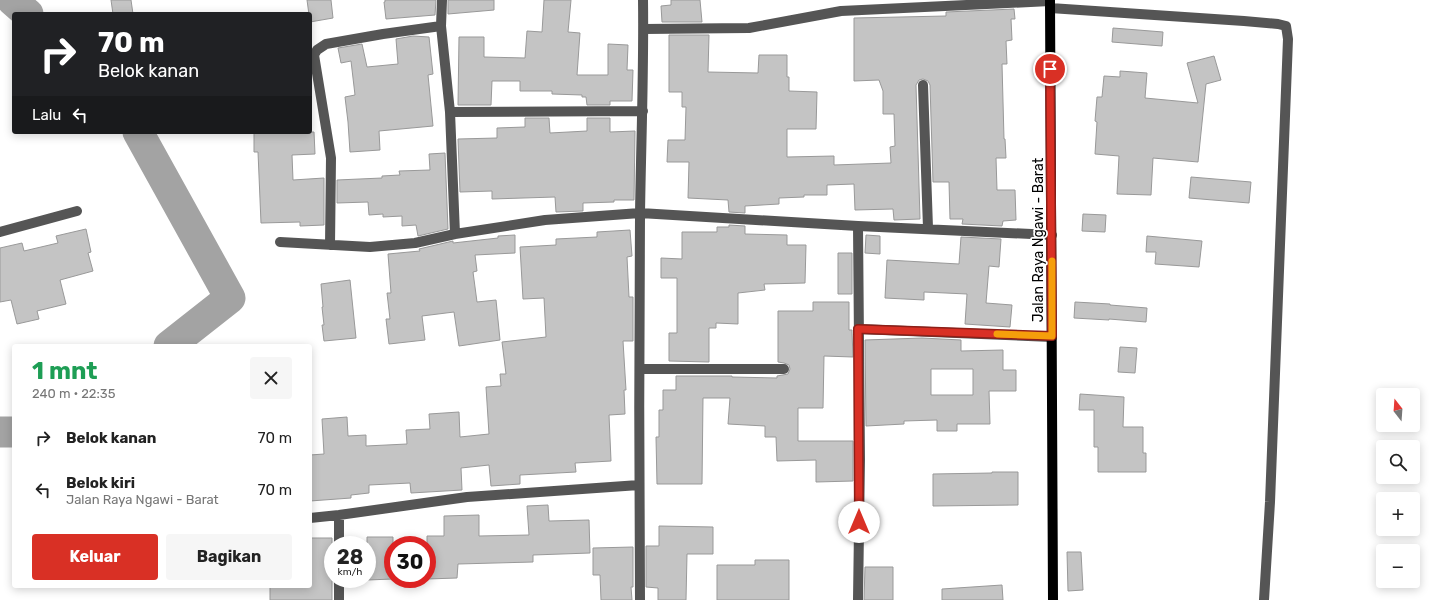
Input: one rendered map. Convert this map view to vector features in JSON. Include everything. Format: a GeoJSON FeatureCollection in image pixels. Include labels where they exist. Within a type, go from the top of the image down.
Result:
{"type":"FeatureCollection","features":[{"type":"Feature","properties":{"kind":"main road","name":"Jalan Raya Ngawi - Barat"},"geometry":{"type":"LineString","coordinates":[[1050,3],[1053,600]]}},
{"type":"Feature","properties":{"kind":"street"},"geometry":{"type":"LineString","coordinates":[[442,0],[440,26],[450,112],[455,234]]}},
{"type":"Feature","properties":{"kind":"street"},"geometry":{"type":"LineString","coordinates":[[640,600],[640,213],[643,110],[643,0]]}},
{"type":"Feature","properties":{"kind":"street"},"geometry":{"type":"LineString","coordinates":[[644,30],[749,28],[841,11],[1050,3],[1278,24],[1286,26],[1288,39],[1284,169],[1264,600]]}},
{"type":"Feature","properties":{"kind":"street"},"geometry":{"type":"LineString","coordinates":[[330,245],[331,158],[314,55],[316,50],[326,44],[440,26]]}},
{"type":"Feature","properties":{"kind":"street"},"geometry":{"type":"LineString","coordinates":[[923,85],[928,228]]}},
{"type":"Feature","properties":{"kind":"street"},"geometry":{"type":"LineString","coordinates":[[450,112],[643,110]]}},
{"type":"Feature","properties":{"kind":"street"},"geometry":{"type":"LineString","coordinates":[[0,232],[77,212]]}},
{"type":"Feature","properties":{"kind":"street"},"geometry":{"type":"LineString","coordinates":[[280,242],[370,247],[415,242],[455,234],[545,220],[640,213],[858,226],[928,228],[1052,235]]}},
{"type":"Feature","properties":{"kind":"street"},"geometry":{"type":"LineString","coordinates":[[858,226],[860,459],[858,600]]}},
{"type":"Feature","properties":{"kind":"street"},"geometry":{"type":"LineString","coordinates":[[858,329],[1052,336]]}},
{"type":"Feature","properties":{"kind":"street"},"geometry":{"type":"LineString","coordinates":[[640,369],[784,368]]}},
{"type":"Feature","properties":{"kind":"street"},"geometry":{"type":"LineString","coordinates":[[312,518],[466,498],[639,486]]}},
{"type":"Feature","properties":{"kind":"street"},"geometry":{"type":"LineString","coordinates":[[339,515],[339,536]]}},
{"type":"Feature","properties":{"kind":"street"},"geometry":{"type":"LineString","coordinates":[[339,588],[339,600]]}},
{"type":"Feature","properties":{"kind":"building"},"geometry":{"type":"Polygon","coordinates":[[[111,0],[131,0],[133,12],[113,12],[111,0]]]}},
{"type":"Feature","properties":{"kind":"building"},"geometry":{"type":"Polygon","coordinates":[[[307,0],[331,0],[333,18],[312,22],[312,12],[309,12],[307,0]]]}},
{"type":"Feature","properties":{"kind":"building"},"geometry":{"type":"Polygon","coordinates":[[[385,0],[436,0],[435,15],[386,19],[385,0]]]}},
{"type":"Feature","properties":{"kind":"building"},"geometry":{"type":"Polygon","coordinates":[[[448,0],[494,0],[494,10],[448,14],[448,0]]]}},
{"type":"Feature","properties":{"kind":"building"},"geometry":{"type":"Polygon","coordinates":[[[544,0],[571,0],[568,32],[580,33],[577,75],[608,75],[608,44],[628,45],[627,70],[633,70],[632,101],[610,101],[610,105],[587,105],[586,97],[582,97],[582,95],[552,94],[552,91],[520,91],[520,81],[492,81],[491,105],[458,105],[459,37],[484,37],[484,57],[525,58],[527,31],[542,32],[544,0]]]}},
{"type":"Feature","properties":{"kind":"building"},"geometry":{"type":"Polygon","coordinates":[[[671,0],[700,0],[702,22],[662,22],[661,6],[671,5],[671,0]]]}},
{"type":"Feature","properties":{"kind":"building"},"geometry":{"type":"Polygon","coordinates":[[[1014,9],[1015,19],[1011,19],[1012,40],[1006,41],[1007,64],[1002,64],[1006,158],[996,158],[997,190],[1015,190],[1016,220],[1003,221],[1002,226],[962,224],[963,219],[950,219],[949,182],[933,182],[930,85],[928,81],[923,79],[919,80],[916,85],[920,219],[894,220],[893,209],[855,210],[854,184],[827,185],[827,195],[804,195],[804,197],[779,198],[779,204],[745,206],[745,213],[729,212],[728,200],[688,198],[689,162],[667,162],[668,140],[685,140],[686,107],[682,107],[682,92],[669,92],[669,35],[709,35],[708,72],[758,73],[759,55],[787,55],[787,77],[789,77],[789,91],[817,92],[816,129],[787,129],[787,157],[834,156],[834,165],[891,163],[890,147],[895,146],[894,114],[883,114],[883,91],[879,80],[854,81],[854,18],[946,16],[946,12],[1014,9]]]}},
{"type":"Feature","properties":{"kind":"building"},"geometry":{"type":"Polygon","coordinates":[[[1113,28],[1163,32],[1162,46],[1112,42],[1113,28]]]}},
{"type":"Feature","properties":{"kind":"building"},"geometry":{"type":"Polygon","coordinates":[[[413,36],[429,37],[433,74],[428,75],[433,126],[379,131],[380,150],[350,152],[345,97],[355,95],[351,61],[341,63],[338,48],[362,44],[367,67],[398,64],[396,39],[413,36]]]}},
{"type":"Feature","properties":{"kind":"building"},"geometry":{"type":"Polygon","coordinates":[[[1214,56],[1221,80],[1206,84],[1198,162],[1153,158],[1151,195],[1117,194],[1119,156],[1095,154],[1097,97],[1102,97],[1104,76],[1120,77],[1120,71],[1147,73],[1145,98],[1198,103],[1187,63],[1214,56]]]}},
{"type":"Feature","properties":{"kind":"building"},"geometry":{"type":"Polygon","coordinates":[[[525,118],[549,118],[550,133],[587,131],[587,118],[610,118],[610,132],[635,131],[634,200],[583,203],[583,211],[556,212],[555,197],[492,199],[492,191],[460,192],[458,139],[497,138],[497,128],[525,127],[525,118]]]}},
{"type":"Feature","properties":{"kind":"building"},"geometry":{"type":"Polygon","coordinates":[[[312,132],[314,132],[315,154],[292,155],[293,180],[324,178],[324,225],[300,226],[300,222],[261,223],[258,152],[254,152],[254,134],[312,134],[312,132]]]}},
{"type":"Feature","properties":{"kind":"building"},"geometry":{"type":"Polygon","coordinates":[[[445,153],[448,229],[418,236],[416,225],[402,226],[402,216],[383,217],[383,214],[369,215],[368,202],[337,203],[337,180],[382,178],[382,176],[400,175],[399,171],[430,170],[429,154],[445,153]]]}},
{"type":"Feature","properties":{"kind":"building"},"geometry":{"type":"Polygon","coordinates":[[[1191,177],[1251,182],[1249,203],[1189,198],[1191,177]]]}},
{"type":"Feature","properties":{"kind":"building"},"geometry":{"type":"Polygon","coordinates":[[[1083,214],[1106,215],[1105,232],[1082,231],[1083,214]]]}},
{"type":"Feature","properties":{"kind":"building"},"geometry":{"type":"Polygon","coordinates":[[[729,225],[745,226],[745,234],[787,235],[787,245],[806,245],[805,283],[764,284],[765,290],[738,293],[738,324],[716,323],[716,328],[709,328],[709,362],[669,361],[669,333],[677,333],[677,278],[661,278],[661,258],[682,259],[682,232],[717,232],[717,227],[729,227],[729,225]]]}},
{"type":"Feature","properties":{"kind":"building"},"geometry":{"type":"Polygon","coordinates":[[[86,229],[91,252],[88,253],[93,271],[60,280],[66,304],[37,311],[39,319],[17,324],[11,300],[0,302],[0,248],[22,243],[24,251],[58,243],[56,236],[86,229]]]}},
{"type":"Feature","properties":{"kind":"building"},"geometry":{"type":"Polygon","coordinates":[[[630,230],[632,256],[627,257],[629,297],[633,297],[633,341],[623,341],[626,390],[624,390],[625,414],[609,415],[611,461],[575,463],[576,472],[520,475],[520,484],[491,486],[489,465],[461,468],[462,490],[411,493],[410,483],[369,485],[369,493],[351,495],[351,498],[312,501],[312,455],[324,454],[322,419],[347,417],[348,436],[366,435],[366,446],[407,444],[406,430],[430,429],[429,414],[459,412],[460,437],[489,434],[486,387],[501,386],[500,374],[506,374],[502,342],[546,337],[544,298],[523,299],[520,247],[556,245],[556,239],[597,237],[597,232],[630,230]]]}},
{"type":"Feature","properties":{"kind":"building"},"geometry":{"type":"Polygon","coordinates":[[[515,235],[515,253],[475,255],[477,271],[473,272],[477,302],[496,300],[500,340],[459,346],[454,312],[422,316],[425,340],[389,344],[386,319],[390,319],[387,293],[391,293],[388,254],[420,251],[419,249],[453,241],[453,243],[515,235]]]}},
{"type":"Feature","properties":{"kind":"building"},"geometry":{"type":"Polygon","coordinates":[[[866,235],[880,236],[880,254],[865,253],[866,235]]]}},
{"type":"Feature","properties":{"kind":"building"},"geometry":{"type":"Polygon","coordinates":[[[1147,236],[1202,241],[1199,267],[1155,264],[1156,252],[1146,252],[1147,236]]]}},
{"type":"Feature","properties":{"kind":"building"},"geometry":{"type":"Polygon","coordinates":[[[961,237],[1001,239],[999,267],[989,266],[986,303],[1012,305],[1010,327],[965,324],[967,294],[924,292],[924,300],[885,298],[887,260],[959,264],[961,237]]]}},
{"type":"Feature","properties":{"kind":"building"},"geometry":{"type":"Polygon","coordinates":[[[838,253],[852,253],[852,294],[838,294],[838,253]]]}},
{"type":"Feature","properties":{"kind":"building"},"geometry":{"type":"Polygon","coordinates":[[[350,280],[356,338],[324,341],[321,284],[350,280]]]}},
{"type":"Feature","properties":{"kind":"building"},"geometry":{"type":"Polygon","coordinates":[[[813,302],[849,302],[849,330],[852,330],[853,357],[824,356],[823,408],[798,408],[798,441],[853,441],[853,481],[816,482],[816,460],[777,461],[776,437],[765,437],[765,426],[728,424],[730,398],[703,398],[702,484],[657,484],[656,437],[659,437],[659,410],[663,410],[663,390],[676,390],[676,376],[777,378],[777,376],[788,374],[790,369],[789,365],[778,362],[778,311],[813,311],[813,302]]]}},
{"type":"Feature","properties":{"kind":"building"},"geometry":{"type":"Polygon","coordinates":[[[1075,302],[1147,308],[1146,322],[1074,318],[1075,302]]]}},
{"type":"Feature","properties":{"kind":"building"},"geometry":{"type":"Polygon","coordinates":[[[922,338],[961,340],[961,351],[1003,350],[1003,370],[1016,370],[1016,391],[989,391],[990,424],[957,424],[957,431],[937,431],[937,420],[904,421],[904,424],[866,426],[865,340],[922,338]],[[931,369],[931,395],[973,395],[973,369],[931,369]]]}},
{"type":"Feature","properties":{"kind":"building"},"geometry":{"type":"Polygon","coordinates":[[[1120,347],[1137,348],[1135,373],[1118,372],[1120,347]]]}},
{"type":"Feature","properties":{"kind":"building"},"geometry":{"type":"Polygon","coordinates":[[[1080,394],[1124,397],[1123,427],[1143,427],[1143,453],[1146,453],[1146,472],[1098,472],[1098,447],[1094,447],[1094,410],[1079,410],[1080,394]]]}},
{"type":"Feature","properties":{"kind":"building"},"geometry":{"type":"Polygon","coordinates":[[[1018,472],[1018,505],[933,506],[933,474],[1018,472]]]}},
{"type":"Feature","properties":{"kind":"building"},"geometry":{"type":"Polygon","coordinates":[[[548,505],[549,521],[589,520],[590,553],[533,555],[533,562],[458,564],[457,578],[436,579],[436,536],[444,536],[444,516],[479,515],[479,536],[529,535],[527,506],[548,505]]]}},
{"type":"Feature","properties":{"kind":"building"},"geometry":{"type":"Polygon","coordinates":[[[659,526],[713,527],[713,554],[687,554],[686,600],[658,600],[658,588],[646,587],[646,546],[659,546],[659,526]]]}},
{"type":"Feature","properties":{"kind":"building"},"geometry":{"type":"Polygon","coordinates":[[[376,537],[384,537],[384,579],[376,580],[376,537]]]}},
{"type":"Feature","properties":{"kind":"building"},"geometry":{"type":"Polygon","coordinates":[[[312,538],[324,538],[324,588],[332,588],[332,600],[270,600],[270,588],[312,588],[312,538]]]}},
{"type":"Feature","properties":{"kind":"building"},"geometry":{"type":"Polygon","coordinates":[[[633,547],[633,587],[631,587],[632,600],[601,600],[600,575],[593,575],[593,548],[633,547]]]}},
{"type":"Feature","properties":{"kind":"building"},"geometry":{"type":"Polygon","coordinates":[[[1067,552],[1081,552],[1083,590],[1068,591],[1067,552]]]}},
{"type":"Feature","properties":{"kind":"building"},"geometry":{"type":"Polygon","coordinates":[[[755,560],[789,560],[789,600],[717,600],[717,565],[755,565],[755,560]]]}},
{"type":"Feature","properties":{"kind":"building"},"geometry":{"type":"Polygon","coordinates":[[[865,567],[893,567],[893,600],[864,600],[865,567]]]}},
{"type":"Feature","properties":{"kind":"building"},"geometry":{"type":"Polygon","coordinates":[[[1002,585],[1003,600],[942,600],[942,589],[1002,585]]]}},
{"type":"Feature","properties":{"kind":"waterway"},"geometry":{"type":"LineString","coordinates":[[12,0],[26,12]]}},
{"type":"Feature","properties":{"kind":"waterway"},"geometry":{"type":"LineString","coordinates":[[139,134],[230,298],[172,344]]}},
{"type":"Feature","properties":{"kind":"waterway"},"geometry":{"type":"LineString","coordinates":[[0,432],[12,432]]}},
{"type":"Feature","properties":{"kind":"slow traffic"},"geometry":{"type":"LineString","coordinates":[[997,334],[1052,336],[1052,261]]}},
{"type":"Feature","properties":{"kind":"route"},"geometry":{"type":"LineString","coordinates":[[859,522],[860,459],[858,329],[1052,336],[1050,69]]}}]}
